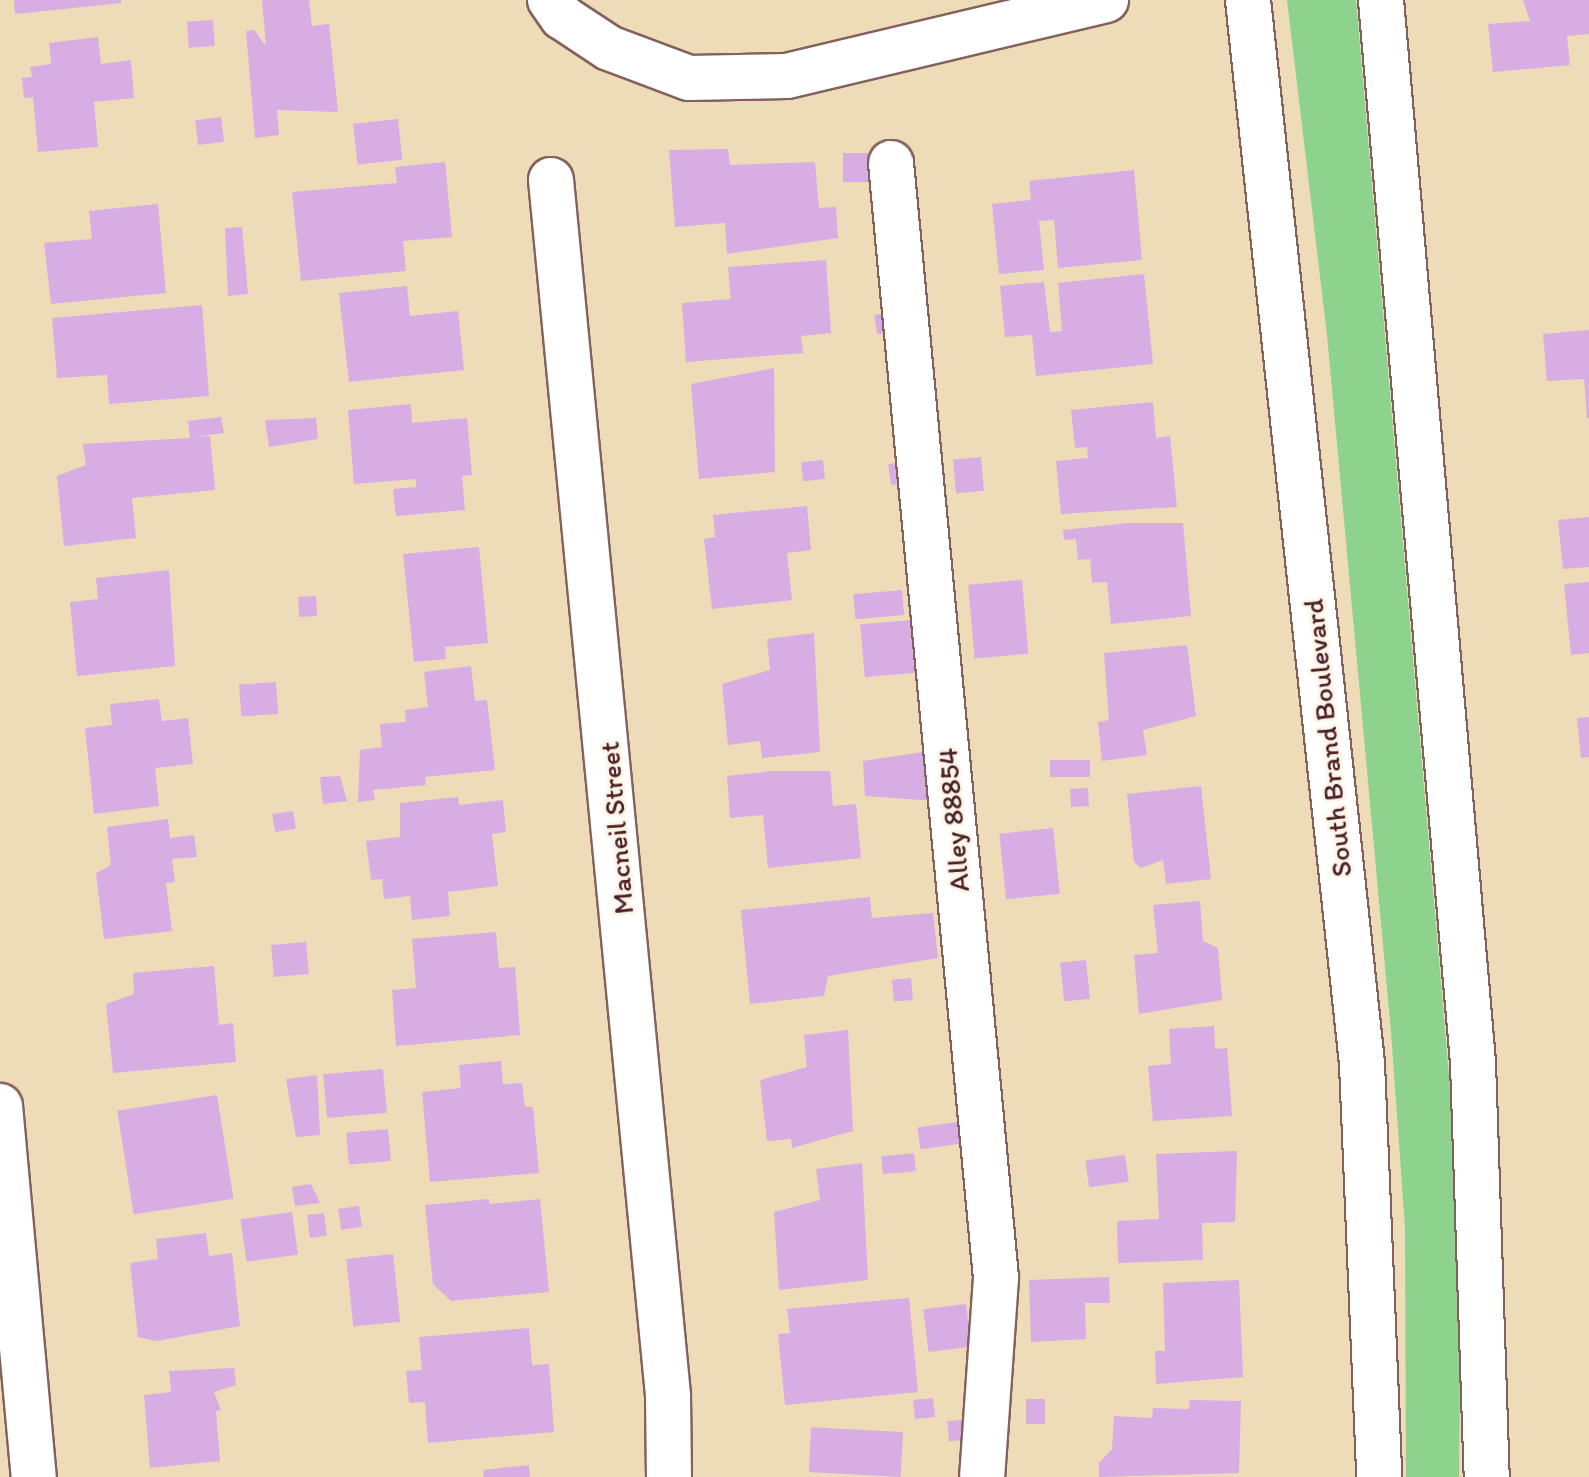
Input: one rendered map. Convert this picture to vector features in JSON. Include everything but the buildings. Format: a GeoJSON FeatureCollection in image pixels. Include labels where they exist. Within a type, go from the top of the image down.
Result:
{"type":"FeatureCollection","features":[{"type":"Feature","properties":{"kind":"main road"},"geometry":{"type":"LineString","coordinates":[[550,0],[562,17],[609,48],[689,78],[787,76],[1106,0]]}},
{"type":"Feature","properties":{"kind":"main road","name":"South Brand Boulevard"},"geometry":{"type":"LineString","coordinates":[[1248,0],[1362,1064],[1379,1477]]}},
{"type":"Feature","properties":{"kind":"main road"},"geometry":{"type":"LineString","coordinates":[[1381,0],[1473,1063],[1487,1477]]}},
{"type":"Feature","properties":{"kind":"main road","name":"Alley 88854"},"geometry":{"type":"LineString","coordinates":[[891,163],[996,1278],[982,1477]]}},
{"type":"Feature","properties":{"kind":"main road","name":"Macneil Street"},"geometry":{"type":"LineString","coordinates":[[551,180],[664,1348],[669,1477]]}},
{"type":"Feature","properties":{"kind":"main road"},"geometry":{"type":"LineString","coordinates":[[0,1106],[34,1477]]}},
{"type":"Feature","properties":{"kind":"green space"},"geometry":{"type":"Polygon","coordinates":[[[1287,0],[1356,0],[1450,1087],[1461,1288],[1459,1477],[1406,1477],[1405,1227],[1391,1032],[1327,335],[1287,0]]]}}]}
